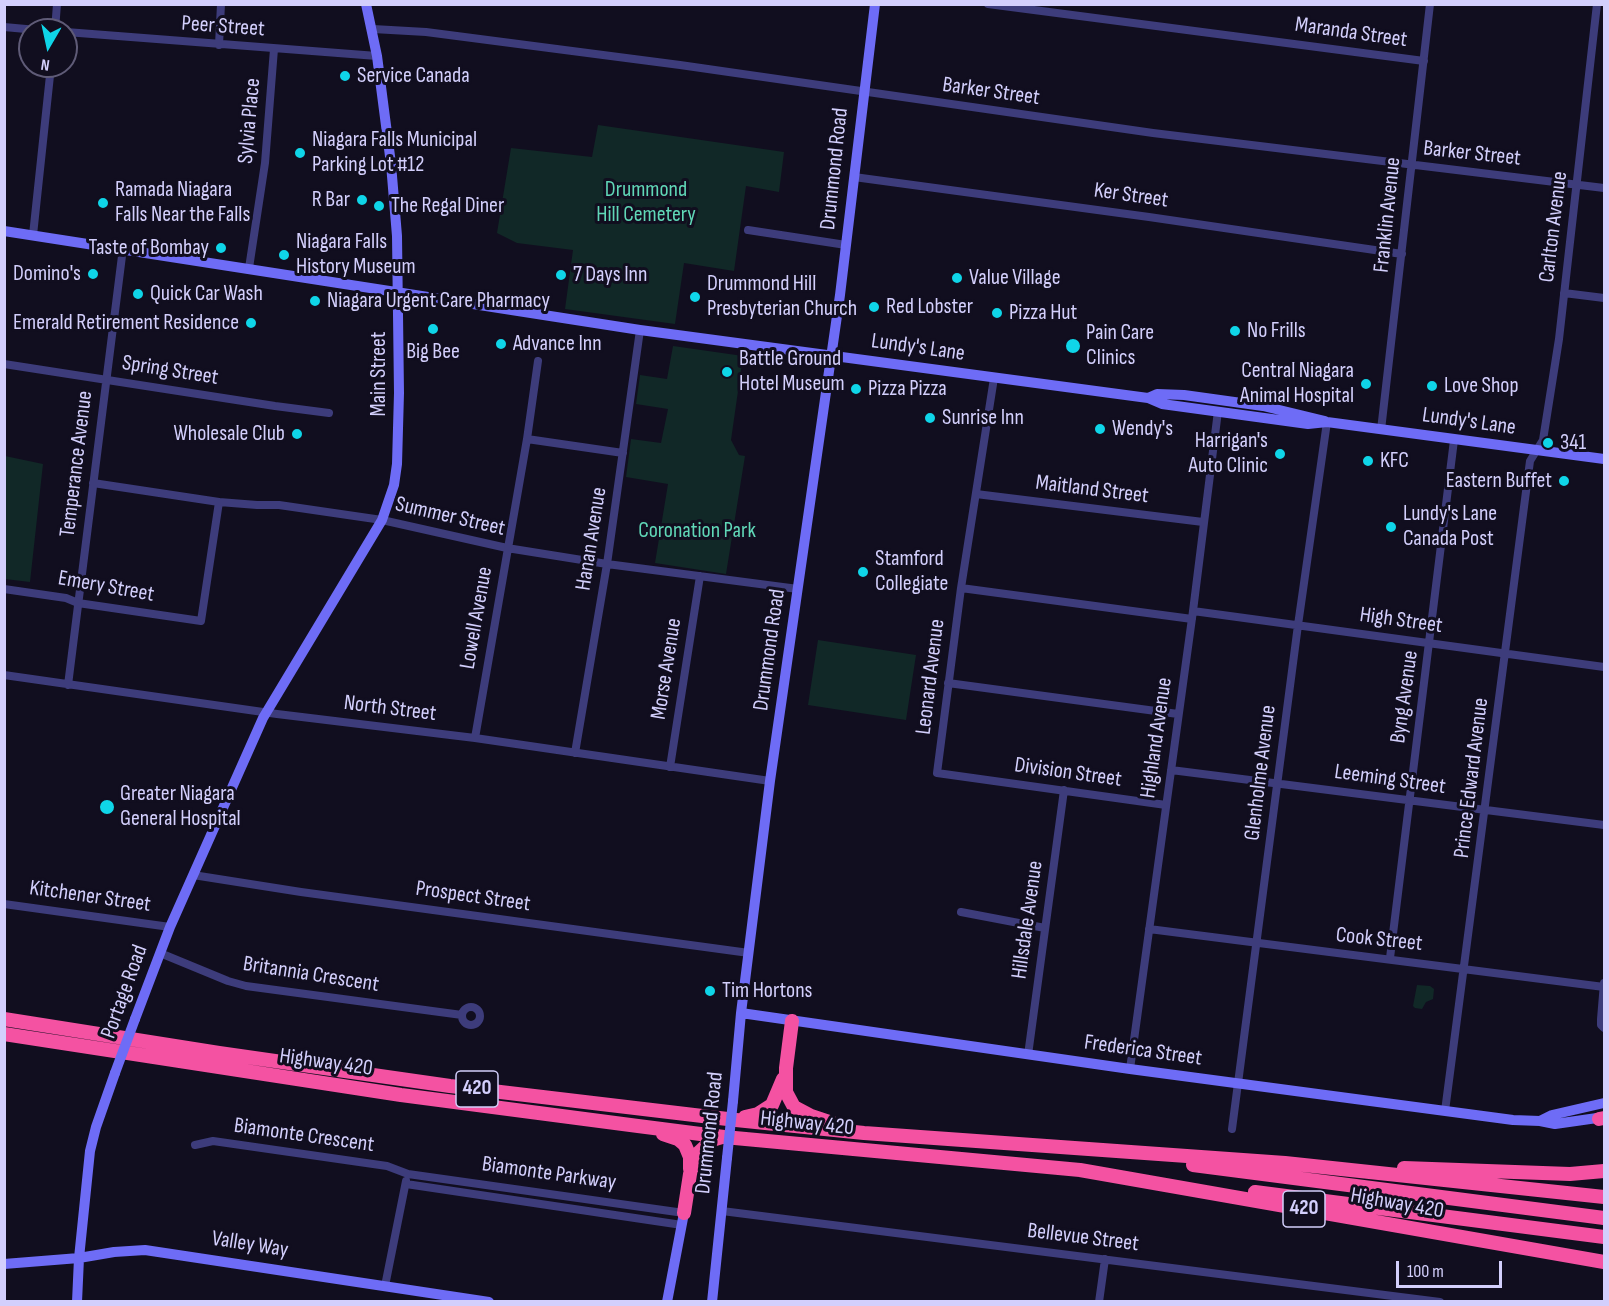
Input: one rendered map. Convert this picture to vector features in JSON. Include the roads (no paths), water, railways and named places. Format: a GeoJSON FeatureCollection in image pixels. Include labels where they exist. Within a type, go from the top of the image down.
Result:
{"type":"FeatureCollection","features":[{"type":"Feature","properties":{"kind":"highway","name":"Highway 420"},"geometry":{"type":"LineString","coordinates":[[4,1019],[426,1083],[736,1120],[864,1133],[1285,1163],[1605,1197]]}},
{"type":"Feature","properties":{"kind":"highway"},"geometry":{"type":"LineString","coordinates":[[792,1021],[786,1068],[786,1092],[794,1107],[812,1116],[864,1133]]}},
{"type":"Feature","properties":{"kind":"highway","name":"Highway 420"},"geometry":{"type":"LineString","coordinates":[[4,1034],[390,1094],[724,1137],[1080,1170],[1605,1262]]}},
{"type":"Feature","properties":{"kind":"highway"},"geometry":{"type":"LineString","coordinates":[[736,1120],[758,1114],[772,1105],[779,1092],[786,1068]]}},
{"type":"Feature","properties":{"kind":"highway"},"geometry":{"type":"LineString","coordinates":[[638,1126],[678,1139],[688,1151],[690,1174]]}},
{"type":"Feature","properties":{"kind":"highway"},"geometry":{"type":"LineString","coordinates":[[683,1219],[690,1174],[696,1155],[712,1140],[724,1137]]}},
{"type":"Feature","properties":{"kind":"highway"},"geometry":{"type":"LineString","coordinates":[[1038,1146],[1605,1218]]}},
{"type":"Feature","properties":{"kind":"highway"},"geometry":{"type":"LineString","coordinates":[[1285,1163],[1570,1174],[1605,1171]]}},
{"type":"Feature","properties":{"kind":"highway"},"geometry":{"type":"LineString","coordinates":[[1080,1170],[1605,1237]]}},
{"type":"Feature","properties":{"kind":"main road","name":"Main Street"},"geometry":{"type":"LineString","coordinates":[[267,712],[381,520],[396,468],[399,292],[391,164],[373,29],[366,4]]}},
{"type":"Feature","properties":{"kind":"main road","name":"Drummond Road"},"geometry":{"type":"LineString","coordinates":[[712,1302],[741,1013],[770,781],[846,245],[875,4]]}},
{"type":"Feature","properties":{"kind":"main road","name":"Lundy's Lane"},"geometry":{"type":"LineString","coordinates":[[4,231],[640,330],[1148,398],[1162,404],[1308,424],[1328,422]]}},
{"type":"Feature","properties":{"kind":"main road","name":"Lundy's Lane"},"geometry":{"type":"LineString","coordinates":[[1148,398],[1160,394],[1209,398],[1285,410],[1328,422],[1605,459]]}},
{"type":"Feature","properties":{"kind":"main road","name":"Portage Road"},"geometry":{"type":"LineString","coordinates":[[77,1302],[90,1151],[96,1127],[170,927],[267,712]]}},
{"type":"Feature","properties":{"kind":"main road","name":"Frederica Street"},"geometry":{"type":"LineString","coordinates":[[741,1013],[1028,1055],[1513,1120],[1555,1124],[1603,1118]]}},
{"type":"Feature","properties":{"kind":"main road","name":"Frederica Street"},"geometry":{"type":"LineString","coordinates":[[1540,1121],[1552,1114],[1605,1103]]}},
{"type":"Feature","properties":{"kind":"main road"},"geometry":{"type":"LineString","coordinates":[[669,1302],[683,1219]]}},
{"type":"Feature","properties":{"kind":"main road","name":"Valley Way"},"geometry":{"type":"LineString","coordinates":[[4,1264],[145,1250],[489,1302]]}},
{"type":"Feature","properties":{"kind":"street"},"geometry":{"type":"LineString","coordinates":[[219,45],[221,4]]}},
{"type":"Feature","properties":{"kind":"street","name":"Maranda Street"},"geometry":{"type":"LineString","coordinates":[[987,4],[1424,61]]}},
{"type":"Feature","properties":{"kind":"street","name":"Franklin Avenue"},"geometry":{"type":"LineString","coordinates":[[1381,430],[1430,4]]}},
{"type":"Feature","properties":{"kind":"street","name":"Carlton Avenue"},"geometry":{"type":"LineString","coordinates":[[1536,451],[1543,440],[1556,358],[1598,4]]}},
{"type":"Feature","properties":{"kind":"street","name":"Barker Street"},"geometry":{"type":"LineString","coordinates":[[373,29],[438,33],[681,65],[1153,133],[1605,188]]}},
{"type":"Feature","properties":{"kind":"street","name":"Peer Street"},"geometry":{"type":"LineString","coordinates":[[78,33],[377,56]]}},
{"type":"Feature","properties":{"kind":"street","name":"Sylvia Place"},"geometry":{"type":"LineString","coordinates":[[249,268],[265,163],[274,49]]}},
{"type":"Feature","properties":{"kind":"street"},"geometry":{"type":"LineString","coordinates":[[33,235],[50,78]]}},
{"type":"Feature","properties":{"kind":"street","name":"Ker Street"},"geometry":{"type":"LineString","coordinates":[[854,177],[1138,215],[1402,254]]}},
{"type":"Feature","properties":{"kind":"street"},"geometry":{"type":"LineString","coordinates":[[748,230],[846,245]]}},
{"type":"Feature","properties":{"kind":"street","name":"Temperance Avenue"},"geometry":{"type":"LineString","coordinates":[[68,685],[123,248]]}},
{"type":"Feature","properties":{"kind":"street"},"geometry":{"type":"LineString","coordinates":[[1564,292],[1605,298]]}},
{"type":"Feature","properties":{"kind":"street","name":"Hanan Avenue"},"geometry":{"type":"LineString","coordinates":[[575,753],[607,564],[640,330]]}},
{"type":"Feature","properties":{"kind":"street","name":"Lowell Avenue"},"geometry":{"type":"LineString","coordinates":[[475,738],[527,439],[538,361]]}},
{"type":"Feature","properties":{"kind":"street","name":"Spring Street"},"geometry":{"type":"LineString","coordinates":[[4,364],[329,413]]}},
{"type":"Feature","properties":{"kind":"street","name":"Leonard Avenue"},"geometry":{"type":"LineString","coordinates":[[966,778],[937,773],[961,588],[994,378]]}},
{"type":"Feature","properties":{"kind":"street","name":"Highland Avenue"},"geometry":{"type":"LineString","coordinates":[[1130,1069],[1193,615],[1218,411]]}},
{"type":"Feature","properties":{"kind":"street","name":"Glenholme Avenue"},"geometry":{"type":"LineString","coordinates":[[1232,1129],[1298,625],[1328,422]]}},
{"type":"Feature","properties":{"kind":"street"},"geometry":{"type":"LineString","coordinates":[[527,439],[623,453]]}},
{"type":"Feature","properties":{"kind":"street","name":"Byng Avenue"},"geometry":{"type":"LineString","coordinates":[[1390,958],[1454,440]]}},
{"type":"Feature","properties":{"kind":"street","name":"Prince Edward Avenue"},"geometry":{"type":"LineString","coordinates":[[1445,1111],[1530,461],[1536,451]]}},
{"type":"Feature","properties":{"kind":"street","name":"Summer Street"},"geometry":{"type":"LineString","coordinates":[[93,483],[219,502],[279,505],[381,520],[507,548],[607,564],[798,589]]}},
{"type":"Feature","properties":{"kind":"street","name":"Maitland Street"},"geometry":{"type":"LineString","coordinates":[[976,494],[1203,522]]}},
{"type":"Feature","properties":{"kind":"street","name":"Emery Street"},"geometry":{"type":"LineString","coordinates":[[4,589],[66,598],[78,603],[201,621],[219,502]]}},
{"type":"Feature","properties":{"kind":"street","name":"Morse Avenue"},"geometry":{"type":"LineString","coordinates":[[670,767],[700,576]]}},
{"type":"Feature","properties":{"kind":"street","name":"High Street"},"geometry":{"type":"LineString","coordinates":[[961,588],[1298,625],[1605,667]]}},
{"type":"Feature","properties":{"kind":"street","name":"North Street"},"geometry":{"type":"LineString","coordinates":[[4,675],[267,712],[475,738],[770,781]]}},
{"type":"Feature","properties":{"kind":"street"},"geometry":{"type":"LineString","coordinates":[[948,682],[1178,714]]}},
{"type":"Feature","properties":{"kind":"street","name":"Leeming Street"},"geometry":{"type":"LineString","coordinates":[[1171,770],[1605,825]]}},
{"type":"Feature","properties":{"kind":"street","name":"Division Street"},"geometry":{"type":"LineString","coordinates":[[966,778],[1166,805]]}},
{"type":"Feature","properties":{"kind":"street","name":"Hillsdale Avenue"},"geometry":{"type":"LineString","coordinates":[[1028,1055],[1064,790]]}},
{"type":"Feature","properties":{"kind":"street","name":"Prospect Street"},"geometry":{"type":"LineString","coordinates":[[193,875],[301,892],[749,953]]}},
{"type":"Feature","properties":{"kind":"street","name":"Kitchener Street"},"geometry":{"type":"LineString","coordinates":[[4,903],[170,927]]}},
{"type":"Feature","properties":{"kind":"street"},"geometry":{"type":"LineString","coordinates":[[961,912],[1045,928]]}},
{"type":"Feature","properties":{"kind":"street","name":"Cook Street"},"geometry":{"type":"LineString","coordinates":[[1149,929],[1604,985]]}},
{"type":"Feature","properties":{"kind":"street","name":"Britannia Crescent"},"geometry":{"type":"LineString","coordinates":[[160,953],[246,986],[462,1015]]}},
{"type":"Feature","properties":{"kind":"street"},"geometry":{"type":"LineString","coordinates":[[1604,985],[1601,1025],[1605,1028]]}},
{"type":"Feature","properties":{"kind":"street","name":"Biamonte Crescent"},"geometry":{"type":"LineString","coordinates":[[195,1145],[213,1141],[387,1166],[408,1174]]}},
{"type":"Feature","properties":{"kind":"street"},"geometry":{"type":"LineString","coordinates":[[385,1286],[408,1174]]}},
{"type":"Feature","properties":{"kind":"street","name":"Biamonte Parkway"},"geometry":{"type":"LineString","coordinates":[[408,1174],[683,1219]]}},
{"type":"Feature","properties":{"kind":"street","name":"Biamonte Parkway"},"geometry":{"type":"LineString","coordinates":[[406,1184],[683,1219]]}},
{"type":"Feature","properties":{"kind":"street","name":"Bellevue Street"},"geometry":{"type":"LineString","coordinates":[[722,1210],[1440,1302]]}},
{"type":"Feature","properties":{"kind":"street"},"geometry":{"type":"LineString","coordinates":[[1099,1302],[1105,1259]]}},
{"type":"Feature","properties":{"kind":"place","name":"Service Canada"},"geometry":{"type":"Point","coordinates":[345,76]}},
{"type":"Feature","properties":{"kind":"place","name":"Niagara Falls Municipal Parking Lot #12"},"geometry":{"type":"Point","coordinates":[300,153]}},
{"type":"Feature","properties":{"kind":"place","name":"R Bar"},"geometry":{"type":"Point","coordinates":[362,200]}},
{"type":"Feature","properties":{"kind":"place","name":"Ramada Niagara Falls Near the Falls"},"geometry":{"type":"Point","coordinates":[103,203]}},
{"type":"Feature","properties":{"kind":"place","name":"The Regal Diner"},"geometry":{"type":"Point","coordinates":[379,206]}},
{"type":"Feature","properties":{"kind":"place","name":"Taste of Bombay"},"geometry":{"type":"Point","coordinates":[221,248]}},
{"type":"Feature","properties":{"kind":"place","name":"Niagara Falls History Museum"},"geometry":{"type":"Point","coordinates":[284,255]}},
{"type":"Feature","properties":{"kind":"place","name":"Domino's"},"geometry":{"type":"Point","coordinates":[93,274]}},
{"type":"Feature","properties":{"kind":"place","name":"7 Days Inn"},"geometry":{"type":"Point","coordinates":[561,275]}},
{"type":"Feature","properties":{"kind":"place","name":"Value Village"},"geometry":{"type":"Point","coordinates":[957,278]}},
{"type":"Feature","properties":{"kind":"place","name":"Quick Car Wash"},"geometry":{"type":"Point","coordinates":[138,294]}},
{"type":"Feature","properties":{"kind":"place","name":"Drummond Hill Presbyterian Church"},"geometry":{"type":"Point","coordinates":[695,297]}},
{"type":"Feature","properties":{"kind":"place","name":"Niagara Urgent Care Pharmacy"},"geometry":{"type":"Point","coordinates":[315,301]}},
{"type":"Feature","properties":{"kind":"place","name":"Red Lobster"},"geometry":{"type":"Point","coordinates":[874,307]}},
{"type":"Feature","properties":{"kind":"place","name":"Pizza Hut"},"geometry":{"type":"Point","coordinates":[997,313]}},
{"type":"Feature","properties":{"kind":"place","name":"Emerald Retirement Residence"},"geometry":{"type":"Point","coordinates":[251,323]}},
{"type":"Feature","properties":{"kind":"place","name":"Big Bee"},"geometry":{"type":"Point","coordinates":[433,329]}},
{"type":"Feature","properties":{"kind":"place","name":"No Frills"},"geometry":{"type":"Point","coordinates":[1235,331]}},
{"type":"Feature","properties":{"kind":"place","name":"Advance Inn"},"geometry":{"type":"Point","coordinates":[501,344]}},
{"type":"Feature","properties":{"kind":"place","name":"Pain Care Clinics"},"geometry":{"type":"Point","coordinates":[1073,346]}},
{"type":"Feature","properties":{"kind":"place","name":"Battle Ground Hotel Museum"},"geometry":{"type":"Point","coordinates":[727,372]}},
{"type":"Feature","properties":{"kind":"place","name":"Central Niagara Animal Hospital"},"geometry":{"type":"Point","coordinates":[1366,384]}},
{"type":"Feature","properties":{"kind":"place","name":"Love Shop"},"geometry":{"type":"Point","coordinates":[1432,386]}},
{"type":"Feature","properties":{"kind":"place","name":"Pizza Pizza"},"geometry":{"type":"Point","coordinates":[856,389]}},
{"type":"Feature","properties":{"kind":"place","name":"Sunrise Inn"},"geometry":{"type":"Point","coordinates":[930,418]}},
{"type":"Feature","properties":{"kind":"place","name":"Wendy's"},"geometry":{"type":"Point","coordinates":[1100,429]}},
{"type":"Feature","properties":{"kind":"place","name":"Wholesale Club"},"geometry":{"type":"Point","coordinates":[297,434]}},
{"type":"Feature","properties":{"kind":"place","name":"341"},"geometry":{"type":"Point","coordinates":[1548,443]}},
{"type":"Feature","properties":{"kind":"place","name":"Harrigan's Auto Clinic"},"geometry":{"type":"Point","coordinates":[1280,454]}},
{"type":"Feature","properties":{"kind":"place","name":"KFC"},"geometry":{"type":"Point","coordinates":[1368,461]}},
{"type":"Feature","properties":{"kind":"place","name":"Eastern Buffet"},"geometry":{"type":"Point","coordinates":[1564,481]}},
{"type":"Feature","properties":{"kind":"place","name":"Lundy's Lane Canada Post"},"geometry":{"type":"Point","coordinates":[1391,527]}},
{"type":"Feature","properties":{"kind":"place","name":"Stamford Collegiate"},"geometry":{"type":"Point","coordinates":[863,572]}},
{"type":"Feature","properties":{"kind":"place","name":"Greater Niagara General Hospital"},"geometry":{"type":"Point","coordinates":[107,807]}},
{"type":"Feature","properties":{"kind":"place","name":"Tim Hortons"},"geometry":{"type":"Point","coordinates":[710,991]}},
{"type":"Feature","properties":{"kind":"park label","name":"Drummond Hill Cemetery"},"geometry":{"type":"Point","coordinates":[646,202]}},
{"type":"Feature","properties":{"kind":"park label","name":"Coronation Park"},"geometry":{"type":"Point","coordinates":[697,531]}}]}
